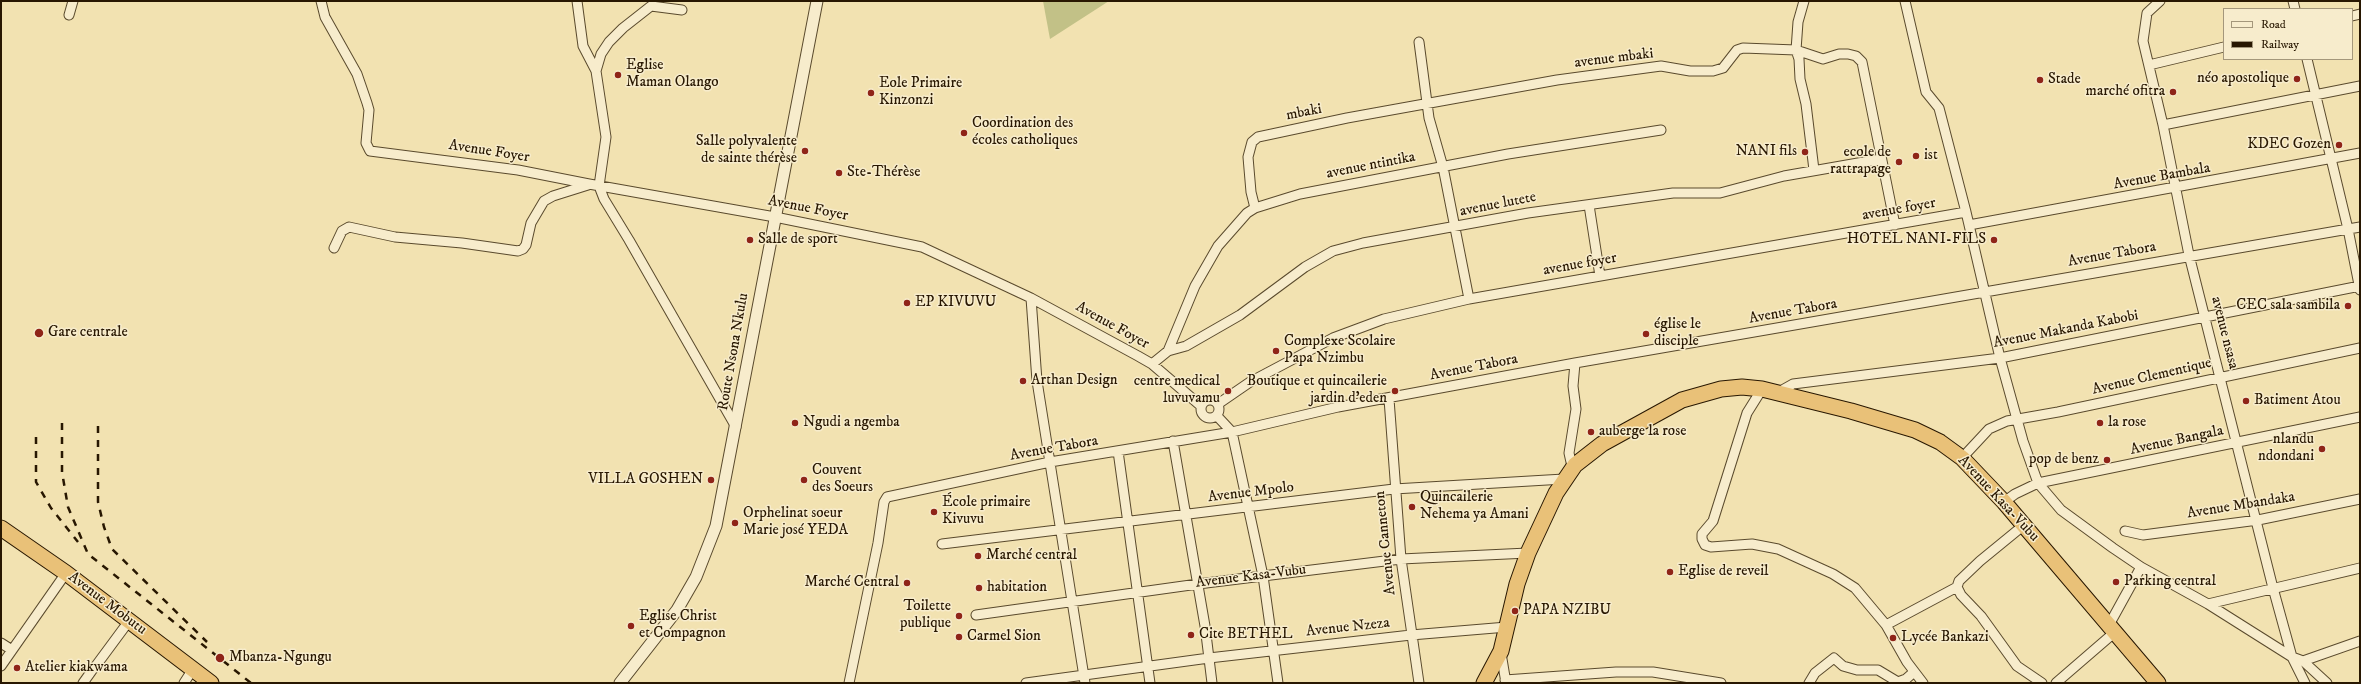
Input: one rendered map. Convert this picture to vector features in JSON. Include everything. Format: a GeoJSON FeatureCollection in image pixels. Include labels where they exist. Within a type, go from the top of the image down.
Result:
{"type":"FeatureCollection","features":[{"type":"Feature","properties":{"kind":"highway","name":"Avenue Kasa-Vubu"},"geometry":{"type":"LineString","coordinates":[[1484,683],[1501,652],[1517,584],[1539,526],[1564,479],[1575,465],[1602,444],[1682,400],[1721,389],[1762,389],[1851,411],[1915,430],[1940,442],[1962,458],[2004,502],[2158,683]]}},
{"type":"Feature","properties":{"kind":"highway","name":"Avenue Mobutu"},"geometry":{"type":"LineString","coordinates":[[4,533],[66,573],[211,683]]}},
{"type":"Feature","properties":{"kind":"street"},"geometry":{"type":"LineString","coordinates":[[69,15],[73,1]]}},
{"type":"Feature","properties":{"kind":"street","name":"Avenue Foyer"},"geometry":{"type":"LineString","coordinates":[[321,1],[324,17],[357,74],[367,103],[369,110],[366,143],[370,151],[518,170],[775,217],[922,246],[1031,298],[1152,364],[1201,406]]}},
{"type":"Feature","properties":{"kind":"street"},"geometry":{"type":"LineString","coordinates":[[577,1],[584,46],[596,71],[606,137],[599,186],[604,199],[630,240],[736,427]]}},
{"type":"Feature","properties":{"kind":"street","name":"Route Nsona Nkulu"},"geometry":{"type":"LineString","coordinates":[[620,683],[677,610],[696,577],[716,526],[817,1]]}},
{"type":"Feature","properties":{"kind":"street"},"geometry":{"type":"LineString","coordinates":[[1804,1],[1798,22],[1796,50],[1800,79],[1806,104],[1814,170]]}},
{"type":"Feature","properties":{"kind":"street"},"geometry":{"type":"LineString","coordinates":[[1905,1],[1924,88],[1928,96],[1939,108],[1966,212],[2000,358],[2018,418],[2023,441],[2038,483],[2052,501],[2070,518],[2141,567],[2208,604],[2292,657],[2303,661],[2327,683]]}},
{"type":"Feature","properties":{"kind":"street","name":"avenue nsasa"},"geometry":{"type":"LineString","coordinates":[[2160,1],[2147,13],[2143,41],[2164,125],[2175,189],[2190,255],[2258,520],[2273,588],[2292,657],[2305,683]]}},
{"type":"Feature","properties":{"kind":"street"},"geometry":{"type":"LineString","coordinates":[[596,71],[601,54],[609,42],[640,13],[651,6],[682,10]]}},
{"type":"Feature","properties":{"kind":"street"},"geometry":{"type":"LineString","coordinates":[[1418,42],[1429,105],[1429,118],[1443,167],[1469,299]]}},
{"type":"Feature","properties":{"kind":"street"},"geometry":{"type":"LineString","coordinates":[[2149,65],[2223,47]]}},
{"type":"Feature","properties":{"kind":"street","name":"avenue mbaki"},"geometry":{"type":"LineString","coordinates":[[1429,105],[1557,80],[1661,66],[1690,71],[1713,71],[1723,68],[1737,50],[1743,48],[1796,50],[1823,59],[1839,54],[1856,56],[1862,62],[1895,225]]}},
{"type":"Feature","properties":{"kind":"street"},"geometry":{"type":"LineString","coordinates":[[2307,60],[2348,229],[2360,287]]}},
{"type":"Feature","properties":{"kind":"street"},"geometry":{"type":"LineString","coordinates":[[2164,125],[2360,86]]}},
{"type":"Feature","properties":{"kind":"street","name":"mbaki"},"geometry":{"type":"LineString","coordinates":[[1255,208],[1251,192],[1248,157],[1252,142],[1258,137],[1361,116],[1429,105]]}},
{"type":"Feature","properties":{"kind":"street","name":"avenue ntintika"},"geometry":{"type":"LineString","coordinates":[[1168,351],[1195,286],[1218,246],[1247,213],[1255,208],[1300,194],[1508,154],[1661,130]]}},
{"type":"Feature","properties":{"kind":"street","name":"Avenue Bambala"},"geometry":{"type":"LineString","coordinates":[[1969,225],[2175,189],[2360,153]]}},
{"type":"Feature","properties":{"kind":"street","name":"avenue lutete"},"geometry":{"type":"LineString","coordinates":[[1152,364],[1168,351],[1186,346],[1240,315],[1305,267],[1334,251],[1363,243],[1456,228],[1528,213],[1673,193],[1720,193],[1814,170],[1881,159]]}},
{"type":"Feature","properties":{"kind":"street"},"geometry":{"type":"LineString","coordinates":[[334,248],[342,231],[349,227],[395,237],[518,250],[523,249],[526,245],[531,223],[544,201],[552,196],[588,184]]}},
{"type":"Feature","properties":{"kind":"street"},"geometry":{"type":"LineString","coordinates":[[1589,205],[1600,276]]}},
{"type":"Feature","properties":{"kind":"street","name":"avenue foyer"},"geometry":{"type":"LineString","coordinates":[[1218,404],[1250,382],[1333,338],[1384,319],[1469,299],[1966,212]]}},
{"type":"Feature","properties":{"kind":"street","name":"Avenue Tabora"},"geometry":{"type":"LineString","coordinates":[[849,683],[878,543],[884,502],[890,496],[1050,462],[1232,432],[1338,407],[1388,399],[1575,363],[2190,255],[2360,227]]}},
{"type":"Feature","properties":{"kind":"street","name":"Avenue Makanda Kabobi"},"geometry":{"type":"LineString","coordinates":[[1777,393],[1793,384],[2000,358],[2206,316],[2360,287]]}},
{"type":"Feature","properties":{"kind":"street"},"geometry":{"type":"LineString","coordinates":[[1031,298],[1037,381],[1084,679]]}},
{"type":"Feature","properties":{"kind":"street","name":"Avenue Clementique"},"geometry":{"type":"LineString","coordinates":[[1962,458],[1989,429],[1997,424],[2018,418],[2066,410],[2220,376],[2360,348]]}},
{"type":"Feature","properties":{"kind":"street"},"geometry":{"type":"LineString","coordinates":[[1575,363],[1573,386],[1576,409],[1569,453],[1571,462],[1575,465]]}},
{"type":"Feature","properties":{"kind":"street"},"geometry":{"type":"LineString","coordinates":[[1762,389],[1747,413],[1713,521],[1702,534],[1702,540],[1705,545],[1711,547],[1752,544],[1778,549],[1806,560],[1833,574],[1855,588],[1886,625],[1914,672],[1923,683]]}},
{"type":"Feature","properties":{"kind":"street","name":"Avenue Canneton"},"geometry":{"type":"LineString","coordinates":[[1388,399],[1394,489],[1401,559],[1419,683]]}},
{"type":"Feature","properties":{"kind":"street"},"geometry":{"type":"LineString","coordinates":[[1209,400],[1218,404],[1220,410],[1217,416],[1211,419],[1205,418],[1201,412],[1201,406],[1209,400]]}},
{"type":"Feature","properties":{"kind":"street"},"geometry":{"type":"LineString","coordinates":[[1217,416],[1232,432],[1250,508],[1263,576],[1278,683]]}},
{"type":"Feature","properties":{"kind":"street","name":"Avenue Bangala"},"geometry":{"type":"LineString","coordinates":[[2004,502],[2015,494],[2038,483],[2360,417]]}},
{"type":"Feature","properties":{"kind":"street"},"geometry":{"type":"LineString","coordinates":[[1173,441],[1198,584],[1212,683]]}},
{"type":"Feature","properties":{"kind":"street"},"geometry":{"type":"LineString","coordinates":[[1118,451],[1150,683]]}},
{"type":"Feature","properties":{"kind":"street","name":"Avenue Mpolo"},"geometry":{"type":"LineString","coordinates":[[942,544],[1186,516],[1394,489],[1564,479]]}},
{"type":"Feature","properties":{"kind":"street","name":"Avenue Mbandaka"},"geometry":{"type":"LineString","coordinates":[[2125,531],[2143,535],[2258,520],[2360,499]]}},
{"type":"Feature","properties":{"kind":"street"},"geometry":{"type":"LineString","coordinates":[[1886,625],[1957,587],[1959,581],[1980,561],[2024,525]]}},
{"type":"Feature","properties":{"kind":"street","name":"Avenue Kasa-Vubu"},"geometry":{"type":"LineString","coordinates":[[976,615],[1072,600],[1401,559],[1528,553]]}},
{"type":"Feature","properties":{"kind":"street"},"geometry":{"type":"LineString","coordinates":[[2056,683],[2112,629],[2141,567]]}},
{"type":"Feature","properties":{"kind":"street"},"geometry":{"type":"LineString","coordinates":[[2208,604],[2360,568]]}},
{"type":"Feature","properties":{"kind":"street"},"geometry":{"type":"LineString","coordinates":[[1,666],[66,573]]}},
{"type":"Feature","properties":{"kind":"street"},"geometry":{"type":"LineString","coordinates":[[1957,587],[1961,595],[1981,616],[2017,666],[2042,683]]}},
{"type":"Feature","properties":{"kind":"street"},"geometry":{"type":"LineString","coordinates":[[83,683],[129,621]]}},
{"type":"Feature","properties":{"kind":"street","name":"Avenue Nzeza"},"geometry":{"type":"LineString","coordinates":[[1026,683],[1084,679],[1148,666],[1209,658],[1411,635],[1507,627]]}},
{"type":"Feature","properties":{"kind":"street"},"geometry":{"type":"LineString","coordinates":[[2303,661],[2360,641]]}},
{"type":"Feature","properties":{"kind":"street"},"geometry":{"type":"LineString","coordinates":[[1,643],[12,650]]}},
{"type":"Feature","properties":{"kind":"street"},"geometry":{"type":"LineString","coordinates":[[1501,652],[1506,682],[1616,672],[1653,672],[1721,683]]}},
{"type":"Feature","properties":{"kind":"street"},"geometry":{"type":"LineString","coordinates":[[1809,683],[1815,673],[1834,658],[1844,666],[1857,670],[1878,670],[1898,682],[1906,679],[1914,672]]}},
{"type":"Feature","properties":{"kind":"street"},"geometry":{"type":"LineString","coordinates":[[184,683],[193,669]]}},
{"type":"Feature","properties":{"kind":"shaded area"},"geometry":{"type":"Polygon","coordinates":[[[1043,1],[1109,1],[1050,39],[1043,1]]]}},
{"type":"Feature","properties":{"kind":"railway"},"geometry":{"type":"LineString","coordinates":[[62,423],[62,472],[68,507],[88,554],[251,683]]}},
{"type":"Feature","properties":{"kind":"railway"},"geometry":{"type":"LineString","coordinates":[[98,426],[98,502],[104,527],[112,549],[207,642]]}},
{"type":"Feature","properties":{"kind":"railway"},"geometry":{"type":"LineString","coordinates":[[36,437],[36,482],[51,508],[78,542]]}},
{"type":"Feature","properties":{"kind":"place","name":"Eglise Maman Olango"},"geometry":{"type":"Point","coordinates":[618,75]}},
{"type":"Feature","properties":{"kind":"place","name":"néo apostolique"},"geometry":{"type":"Point","coordinates":[2297,79]}},
{"type":"Feature","properties":{"kind":"place","name":"Stade"},"geometry":{"type":"Point","coordinates":[2040,80]}},
{"type":"Feature","properties":{"kind":"place","name":"marché ofitra"},"geometry":{"type":"Point","coordinates":[2173,92]}},
{"type":"Feature","properties":{"kind":"place","name":"Eole Primaire Kinzonzi"},"geometry":{"type":"Point","coordinates":[871,93]}},
{"type":"Feature","properties":{"kind":"place","name":"Coordination des écoles catholiques"},"geometry":{"type":"Point","coordinates":[964,133]}},
{"type":"Feature","properties":{"kind":"place","name":"KDEC Gozen"},"geometry":{"type":"Point","coordinates":[2339,145]}},
{"type":"Feature","properties":{"kind":"place","name":"Salle polyvalente de sainte thérèse"},"geometry":{"type":"Point","coordinates":[805,151]}},
{"type":"Feature","properties":{"kind":"place","name":"NANI fils"},"geometry":{"type":"Point","coordinates":[1805,152]}},
{"type":"Feature","properties":{"kind":"place","name":"ist"},"geometry":{"type":"Point","coordinates":[1916,156]}},
{"type":"Feature","properties":{"kind":"place","name":"ecole de rattrapage"},"geometry":{"type":"Point","coordinates":[1899,162]}},
{"type":"Feature","properties":{"kind":"place","name":"Ste-Thérèse"},"geometry":{"type":"Point","coordinates":[839,173]}},
{"type":"Feature","properties":{"kind":"place","name":"Salle de sport"},"geometry":{"type":"Point","coordinates":[750,240]}},
{"type":"Feature","properties":{"kind":"place","name":"HOTEL NANI-FILS"},"geometry":{"type":"Point","coordinates":[1994,240]}},
{"type":"Feature","properties":{"kind":"place","name":"EP KIVUVU"},"geometry":{"type":"Point","coordinates":[907,303]}},
{"type":"Feature","properties":{"kind":"place","name":"CEC sala sambila"},"geometry":{"type":"Point","coordinates":[2348,306]}},
{"type":"Feature","properties":{"kind":"place","name":"Gare centrale"},"geometry":{"type":"Point","coordinates":[39,333]}},
{"type":"Feature","properties":{"kind":"place","name":"église le disciple"},"geometry":{"type":"Point","coordinates":[1646,334]}},
{"type":"Feature","properties":{"kind":"place","name":"Complexe Scolaire Papa Nzimbu"},"geometry":{"type":"Point","coordinates":[1276,351]}},
{"type":"Feature","properties":{"kind":"place","name":"Arthan Design"},"geometry":{"type":"Point","coordinates":[1023,381]}},
{"type":"Feature","properties":{"kind":"place","name":"centre medical luvuvamu"},"geometry":{"type":"Point","coordinates":[1228,391]}},
{"type":"Feature","properties":{"kind":"place","name":"Boutique et quincailerie jardin d'eden"},"geometry":{"type":"Point","coordinates":[1395,391]}},
{"type":"Feature","properties":{"kind":"place","name":"Batiment Atou"},"geometry":{"type":"Point","coordinates":[2246,401]}},
{"type":"Feature","properties":{"kind":"place","name":"Ngudi a ngemba"},"geometry":{"type":"Point","coordinates":[795,423]}},
{"type":"Feature","properties":{"kind":"place","name":"la rose"},"geometry":{"type":"Point","coordinates":[2100,423]}},
{"type":"Feature","properties":{"kind":"place","name":"auberge la rose"},"geometry":{"type":"Point","coordinates":[1591,432]}},
{"type":"Feature","properties":{"kind":"place","name":"nlandu ndondani"},"geometry":{"type":"Point","coordinates":[2322,449]}},
{"type":"Feature","properties":{"kind":"place","name":"pop de benz"},"geometry":{"type":"Point","coordinates":[2107,460]}},
{"type":"Feature","properties":{"kind":"place","name":"VILLA GOSHEN"},"geometry":{"type":"Point","coordinates":[711,480]}},
{"type":"Feature","properties":{"kind":"place","name":"Couvent des Soeurs"},"geometry":{"type":"Point","coordinates":[804,480]}},
{"type":"Feature","properties":{"kind":"place","name":"Quincailerie Nehema ya Amani"},"geometry":{"type":"Point","coordinates":[1412,507]}},
{"type":"Feature","properties":{"kind":"place","name":"École primaire Kivuvu"},"geometry":{"type":"Point","coordinates":[934,512]}},
{"type":"Feature","properties":{"kind":"place","name":"Orphelinat soeur Marie josé YEDA"},"geometry":{"type":"Point","coordinates":[735,523]}},
{"type":"Feature","properties":{"kind":"place","name":"Marché central"},"geometry":{"type":"Point","coordinates":[978,556]}},
{"type":"Feature","properties":{"kind":"place","name":"Eglise de reveil"},"geometry":{"type":"Point","coordinates":[1670,572]}},
{"type":"Feature","properties":{"kind":"place","name":"Parking central"},"geometry":{"type":"Point","coordinates":[2116,582]}},
{"type":"Feature","properties":{"kind":"place","name":"Marché Central"},"geometry":{"type":"Point","coordinates":[907,583]}},
{"type":"Feature","properties":{"kind":"place","name":"habitation"},"geometry":{"type":"Point","coordinates":[979,588]}},
{"type":"Feature","properties":{"kind":"place","name":"PAPA NZIBU"},"geometry":{"type":"Point","coordinates":[1515,611]}},
{"type":"Feature","properties":{"kind":"place","name":"Toilette publique"},"geometry":{"type":"Point","coordinates":[959,616]}},
{"type":"Feature","properties":{"kind":"place","name":"Eglise Christ et Compagnon"},"geometry":{"type":"Point","coordinates":[631,626]}},
{"type":"Feature","properties":{"kind":"place","name":"Cite BETHEL"},"geometry":{"type":"Point","coordinates":[1191,635]}},
{"type":"Feature","properties":{"kind":"place","name":"Carmel Sion"},"geometry":{"type":"Point","coordinates":[959,637]}},
{"type":"Feature","properties":{"kind":"place","name":"Lycée Bankazi"},"geometry":{"type":"Point","coordinates":[1893,638]}},
{"type":"Feature","properties":{"kind":"place","name":"Mbanza-Ngungu"},"geometry":{"type":"Point","coordinates":[220,658]}},
{"type":"Feature","properties":{"kind":"place","name":"Atelier kiakwama"},"geometry":{"type":"Point","coordinates":[17,668]}}]}
